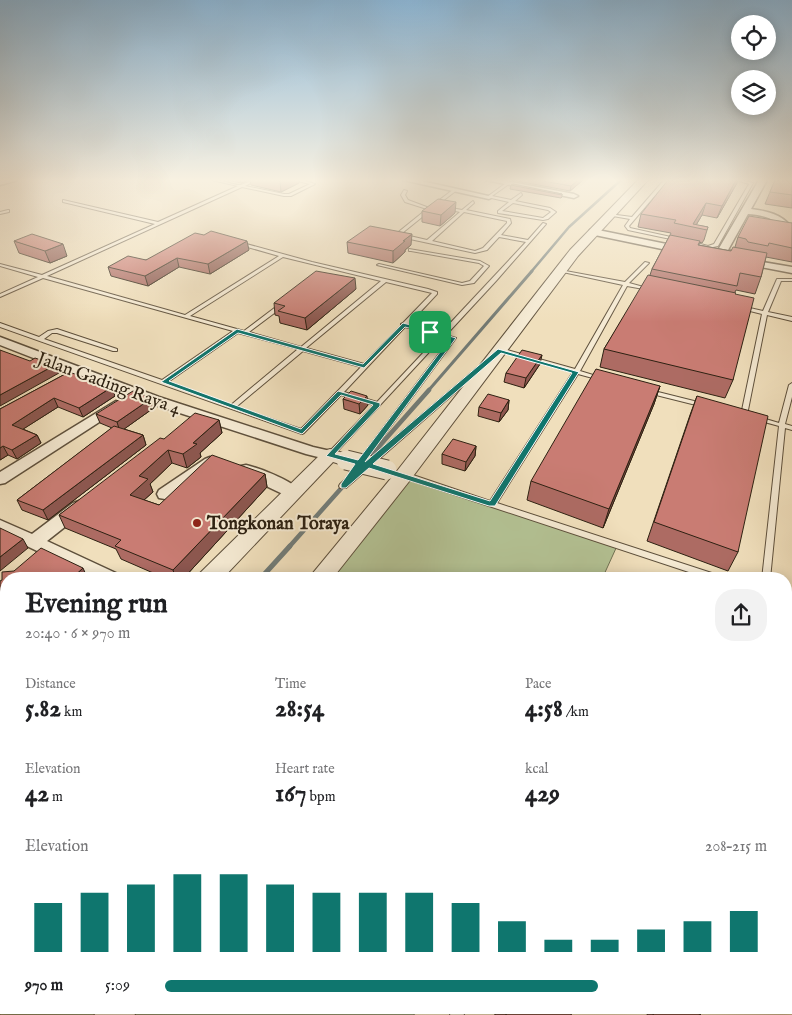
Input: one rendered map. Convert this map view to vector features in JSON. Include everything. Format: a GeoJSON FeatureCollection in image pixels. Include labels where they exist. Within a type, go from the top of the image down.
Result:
{"type":"FeatureCollection","features":[{"type":"Feature","properties":{"kind":"street"},"geometry":{"type":"LineString","coordinates":[[324,572],[396,473],[500,350],[560,271],[598,227]]}},
{"type":"Feature","properties":{"kind":"street"},"geometry":{"type":"LineString","coordinates":[[740,227],[723,252],[792,266]]}},
{"type":"Feature","properties":{"kind":"street"},"geometry":{"type":"LineString","coordinates":[[776,230],[789,232]]}},
{"type":"Feature","properties":{"kind":"street"},"geometry":{"type":"LineString","coordinates":[[593,232],[792,270]]}},
{"type":"Feature","properties":{"kind":"street"},"geometry":{"type":"LineString","coordinates":[[0,341],[16,348]]}},
{"type":"Feature","properties":{"kind":"street"},"geometry":{"type":"LineString","coordinates":[[0,356],[16,348]]}},
{"type":"Feature","properties":{"kind":"street","name":"Jalan Gading Raya 4"},"geometry":{"type":"LineString","coordinates":[[16,348],[75,372],[197,415],[311,451],[396,473]]}},
{"type":"Feature","properties":{"kind":"street"},"geometry":{"type":"LineString","coordinates":[[58,381],[75,372]]}},
{"type":"Feature","properties":{"kind":"street"},"geometry":{"type":"LineString","coordinates":[[0,479],[133,393]]}},
{"type":"Feature","properties":{"kind":"street"},"geometry":{"type":"LineString","coordinates":[[181,427],[197,415]]}},
{"type":"Feature","properties":{"kind":"street"},"geometry":{"type":"LineString","coordinates":[[215,572],[293,492],[338,458]]}},
{"type":"Feature","properties":{"kind":"street"},"geometry":{"type":"LineString","coordinates":[[166,494],[208,464],[217,461],[283,486],[293,492]]}},
{"type":"Feature","properties":{"kind":"street"},"geometry":{"type":"LineString","coordinates":[[36,550],[88,500]]}},
{"type":"Feature","properties":{"kind":"street"},"geometry":{"type":"LineString","coordinates":[[0,526],[36,550],[91,572]]}},
{"type":"Feature","properties":{"kind":"lane"},"geometry":{"type":"LineString","coordinates":[[0,296],[148,227]]}},
{"type":"Feature","properties":{"kind":"lane"},"geometry":{"type":"LineString","coordinates":[[408,227],[398,235],[481,252],[505,227]]}},
{"type":"Feature","properties":{"kind":"lane"},"geometry":{"type":"LineString","coordinates":[[428,242],[445,227]]}},
{"type":"Feature","properties":{"kind":"lane"},"geometry":{"type":"LineString","coordinates":[[338,458],[378,404],[541,227]]}},
{"type":"Feature","properties":{"kind":"lane"},"geometry":{"type":"LineString","coordinates":[[629,227],[632,230],[716,246],[726,227]]}},
{"type":"Feature","properties":{"kind":"lane"},"geometry":{"type":"LineString","coordinates":[[498,236],[528,241]]}},
{"type":"Feature","properties":{"kind":"lane"},"geometry":{"type":"LineString","coordinates":[[0,324],[302,432],[435,293],[234,242]]}},
{"type":"Feature","properties":{"kind":"lane"},"geometry":{"type":"LineString","coordinates":[[379,266],[462,284],[472,282],[488,266],[486,264],[411,250]]}},
{"type":"Feature","properties":{"kind":"lane"},"geometry":{"type":"LineString","coordinates":[[187,316],[283,255]]}},
{"type":"Feature","properties":{"kind":"lane"},"geometry":{"type":"LineString","coordinates":[[492,504],[576,372],[626,284],[647,264]]}},
{"type":"Feature","properties":{"kind":"lane"},"geometry":{"type":"LineString","coordinates":[[0,266],[364,366]]}},
{"type":"Feature","properties":{"kind":"lane"},"geometry":{"type":"LineString","coordinates":[[323,273],[331,267]]}},
{"type":"Feature","properties":{"kind":"lane"},"geometry":{"type":"LineString","coordinates":[[560,271],[652,290]]}},
{"type":"Feature","properties":{"kind":"lane"},"geometry":{"type":"LineString","coordinates":[[479,276],[494,280]]}},
{"type":"Feature","properties":{"kind":"lane"},"geometry":{"type":"LineString","coordinates":[[233,406],[385,280]]}},
{"type":"Feature","properties":{"kind":"lane"},"geometry":{"type":"LineString","coordinates":[[744,415],[765,313],[779,280],[792,280]]}},
{"type":"Feature","properties":{"kind":"lane"},"geometry":{"type":"LineString","coordinates":[[245,333],[292,297]]}},
{"type":"Feature","properties":{"kind":"lane"},"geometry":{"type":"LineString","coordinates":[[737,307],[792,319]]}},
{"type":"Feature","properties":{"kind":"lane"},"geometry":{"type":"LineString","coordinates":[[403,325],[453,338],[344,486],[500,350],[604,379]]}},
{"type":"Feature","properties":{"kind":"lane"},"geometry":{"type":"LineString","coordinates":[[40,339],[50,332],[57,331],[115,350]]}},
{"type":"Feature","properties":{"kind":"lane"},"geometry":{"type":"LineString","coordinates":[[164,382],[237,331]]}},
{"type":"Feature","properties":{"kind":"lane"},"geometry":{"type":"LineString","coordinates":[[767,572],[782,426],[792,384]]}},
{"type":"Feature","properties":{"kind":"lane"},"geometry":{"type":"LineString","coordinates":[[641,389],[716,408]]}},
{"type":"Feature","properties":{"kind":"lane"},"geometry":{"type":"LineString","coordinates":[[340,392],[378,404]]}},
{"type":"Feature","properties":{"kind":"lane"},"geometry":{"type":"LineString","coordinates":[[735,413],[792,428]]}},
{"type":"Feature","properties":{"kind":"lane"},"geometry":{"type":"LineString","coordinates":[[396,473],[700,572]]}},
{"type":"Feature","properties":{"kind":"green space"},"geometry":{"type":"Polygon","coordinates":[[[404,475],[617,546],[605,572],[326,572],[404,475]]]}},
{"type":"Feature","properties":{"kind":"green space"},"geometry":{"type":"Polygon","coordinates":[[[115,1014],[116,1015],[0,1015],[115,1014]]]}},
{"type":"Feature","properties":{"kind":"green space"},"geometry":{"type":"Polygon","coordinates":[[[117,1014],[414,1014],[414,1015],[117,1014]]]}},
{"type":"Feature","properties":{"kind":"building"},"geometry":{"type":"Polygon","coordinates":[[[368,227],[412,234],[393,251],[347,242],[368,227]]]}},
{"type":"Feature","properties":{"kind":"building"},"geometry":{"type":"Polygon","coordinates":[[[695,227],[708,227],[707,230],[695,227]]]}},
{"type":"Feature","properties":{"kind":"building"},"geometry":{"type":"Polygon","coordinates":[[[743,227],[792,227],[792,248],[769,243],[768,246],[748,242],[746,239],[738,237],[743,227]]]}},
{"type":"Feature","properties":{"kind":"building"},"geometry":{"type":"Polygon","coordinates":[[[211,231],[247,241],[208,264],[177,258],[145,276],[108,267],[128,256],[146,260],[195,233],[204,235],[211,231]]]}},
{"type":"Feature","properties":{"kind":"building"},"geometry":{"type":"Polygon","coordinates":[[[32,234],[63,244],[45,251],[14,241],[32,234]]]}},
{"type":"Feature","properties":{"kind":"building"},"geometry":{"type":"Polygon","coordinates":[[[670,235],[700,241],[698,245],[731,251],[733,247],[767,253],[761,277],[740,273],[737,286],[652,269],[670,235]]]}},
{"type":"Feature","properties":{"kind":"building"},"geometry":{"type":"Polygon","coordinates":[[[316,271],[355,278],[305,318],[278,311],[285,306],[274,303],[316,271]]]}},
{"type":"Feature","properties":{"kind":"building"},"geometry":{"type":"Polygon","coordinates":[[[648,275],[754,298],[733,380],[604,349],[648,275]]]}},
{"type":"Feature","properties":{"kind":"building"},"geometry":{"type":"Polygon","coordinates":[[[0,350],[30,361],[35,358],[55,365],[0,395],[0,350]]]}},
{"type":"Feature","properties":{"kind":"building"},"geometry":{"type":"Polygon","coordinates":[[[522,350],[542,355],[526,378],[506,373],[522,350]]]}},
{"type":"Feature","properties":{"kind":"building"},"geometry":{"type":"Polygon","coordinates":[[[596,369],[660,386],[609,509],[531,481],[596,369]]]}},
{"type":"Feature","properties":{"kind":"building"},"geometry":{"type":"Polygon","coordinates":[[[69,372],[112,387],[79,408],[54,398],[12,425],[37,435],[12,450],[3,446],[0,448],[0,409],[69,372]]]}},
{"type":"Feature","properties":{"kind":"building"},"geometry":{"type":"Polygon","coordinates":[[[133,391],[152,398],[117,422],[96,414],[133,391]]]}},
{"type":"Feature","properties":{"kind":"building"},"geometry":{"type":"Polygon","coordinates":[[[351,391],[367,396],[359,404],[343,399],[351,391]]]}},
{"type":"Feature","properties":{"kind":"building"},"geometry":{"type":"Polygon","coordinates":[[[488,394],[509,400],[501,413],[479,407],[488,394]]]}},
{"type":"Feature","properties":{"kind":"building"},"geometry":{"type":"Polygon","coordinates":[[[697,396],[768,416],[738,552],[654,522],[697,396]]]}},
{"type":"Feature","properties":{"kind":"building"},"geometry":{"type":"Polygon","coordinates":[[[195,413],[219,420],[193,443],[197,444],[183,454],[168,450],[139,476],[148,479],[130,495],[159,505],[212,455],[265,474],[173,570],[115,546],[121,540],[59,515],[160,438],[164,439],[195,413]]]}},
{"type":"Feature","properties":{"kind":"building"},"geometry":{"type":"Polygon","coordinates":[[[114,426],[143,435],[43,510],[17,500],[114,426]]]}},
{"type":"Feature","properties":{"kind":"building"},"geometry":{"type":"Polygon","coordinates":[[[453,439],[476,446],[466,462],[442,454],[453,439]]]}},
{"type":"Feature","properties":{"kind":"building"},"geometry":{"type":"Polygon","coordinates":[[[0,528],[23,539],[0,557],[0,528]]]}},
{"type":"Feature","properties":{"kind":"building"},"geometry":{"type":"Polygon","coordinates":[[[41,548],[83,568],[79,572],[2,572],[14,571],[41,548]]]}},
{"type":"Feature","properties":{"kind":"building"},"geometry":{"type":"Polygon","coordinates":[[[505,1014],[571,1014],[571,1015],[505,1014]]]}},
{"type":"Feature","properties":{"kind":"building"},"geometry":{"type":"Polygon","coordinates":[[[699,1014],[701,1015],[653,1015],[699,1014]]]}},
{"type":"Feature","properties":{"kind":"waterway"},"geometry":{"type":"LineString","coordinates":[[531,272],[569,227]]}},
{"type":"Feature","properties":{"kind":"waterway"},"geometry":{"type":"LineString","coordinates":[[428,391],[532,271]]}},
{"type":"Feature","properties":{"kind":"waterway"},"geometry":{"type":"LineString","coordinates":[[367,460],[429,390]]}},
{"type":"Feature","properties":{"kind":"waterway"},"geometry":{"type":"LineString","coordinates":[[289,547],[345,484]]}},
{"type":"Feature","properties":{"kind":"waterway"},"geometry":{"type":"LineString","coordinates":[[266,572],[290,546]]}},
{"type":"Feature","properties":{"kind":"place","name":"Tongkonan Toraya"},"geometry":{"type":"Point","coordinates":[197,523]}},
{"type":"Feature","properties":{"kind":"route"},"geometry":{"type":"LineString","coordinates":[[430,332],[403,325],[372,360],[364,366],[237,331],[164,382],[302,432],[340,392],[378,404],[330,456],[346,460],[387,470],[404,475],[492,504],[576,372],[500,350],[396,441],[344,486],[380,436],[453,338],[430,332]]}}]}
